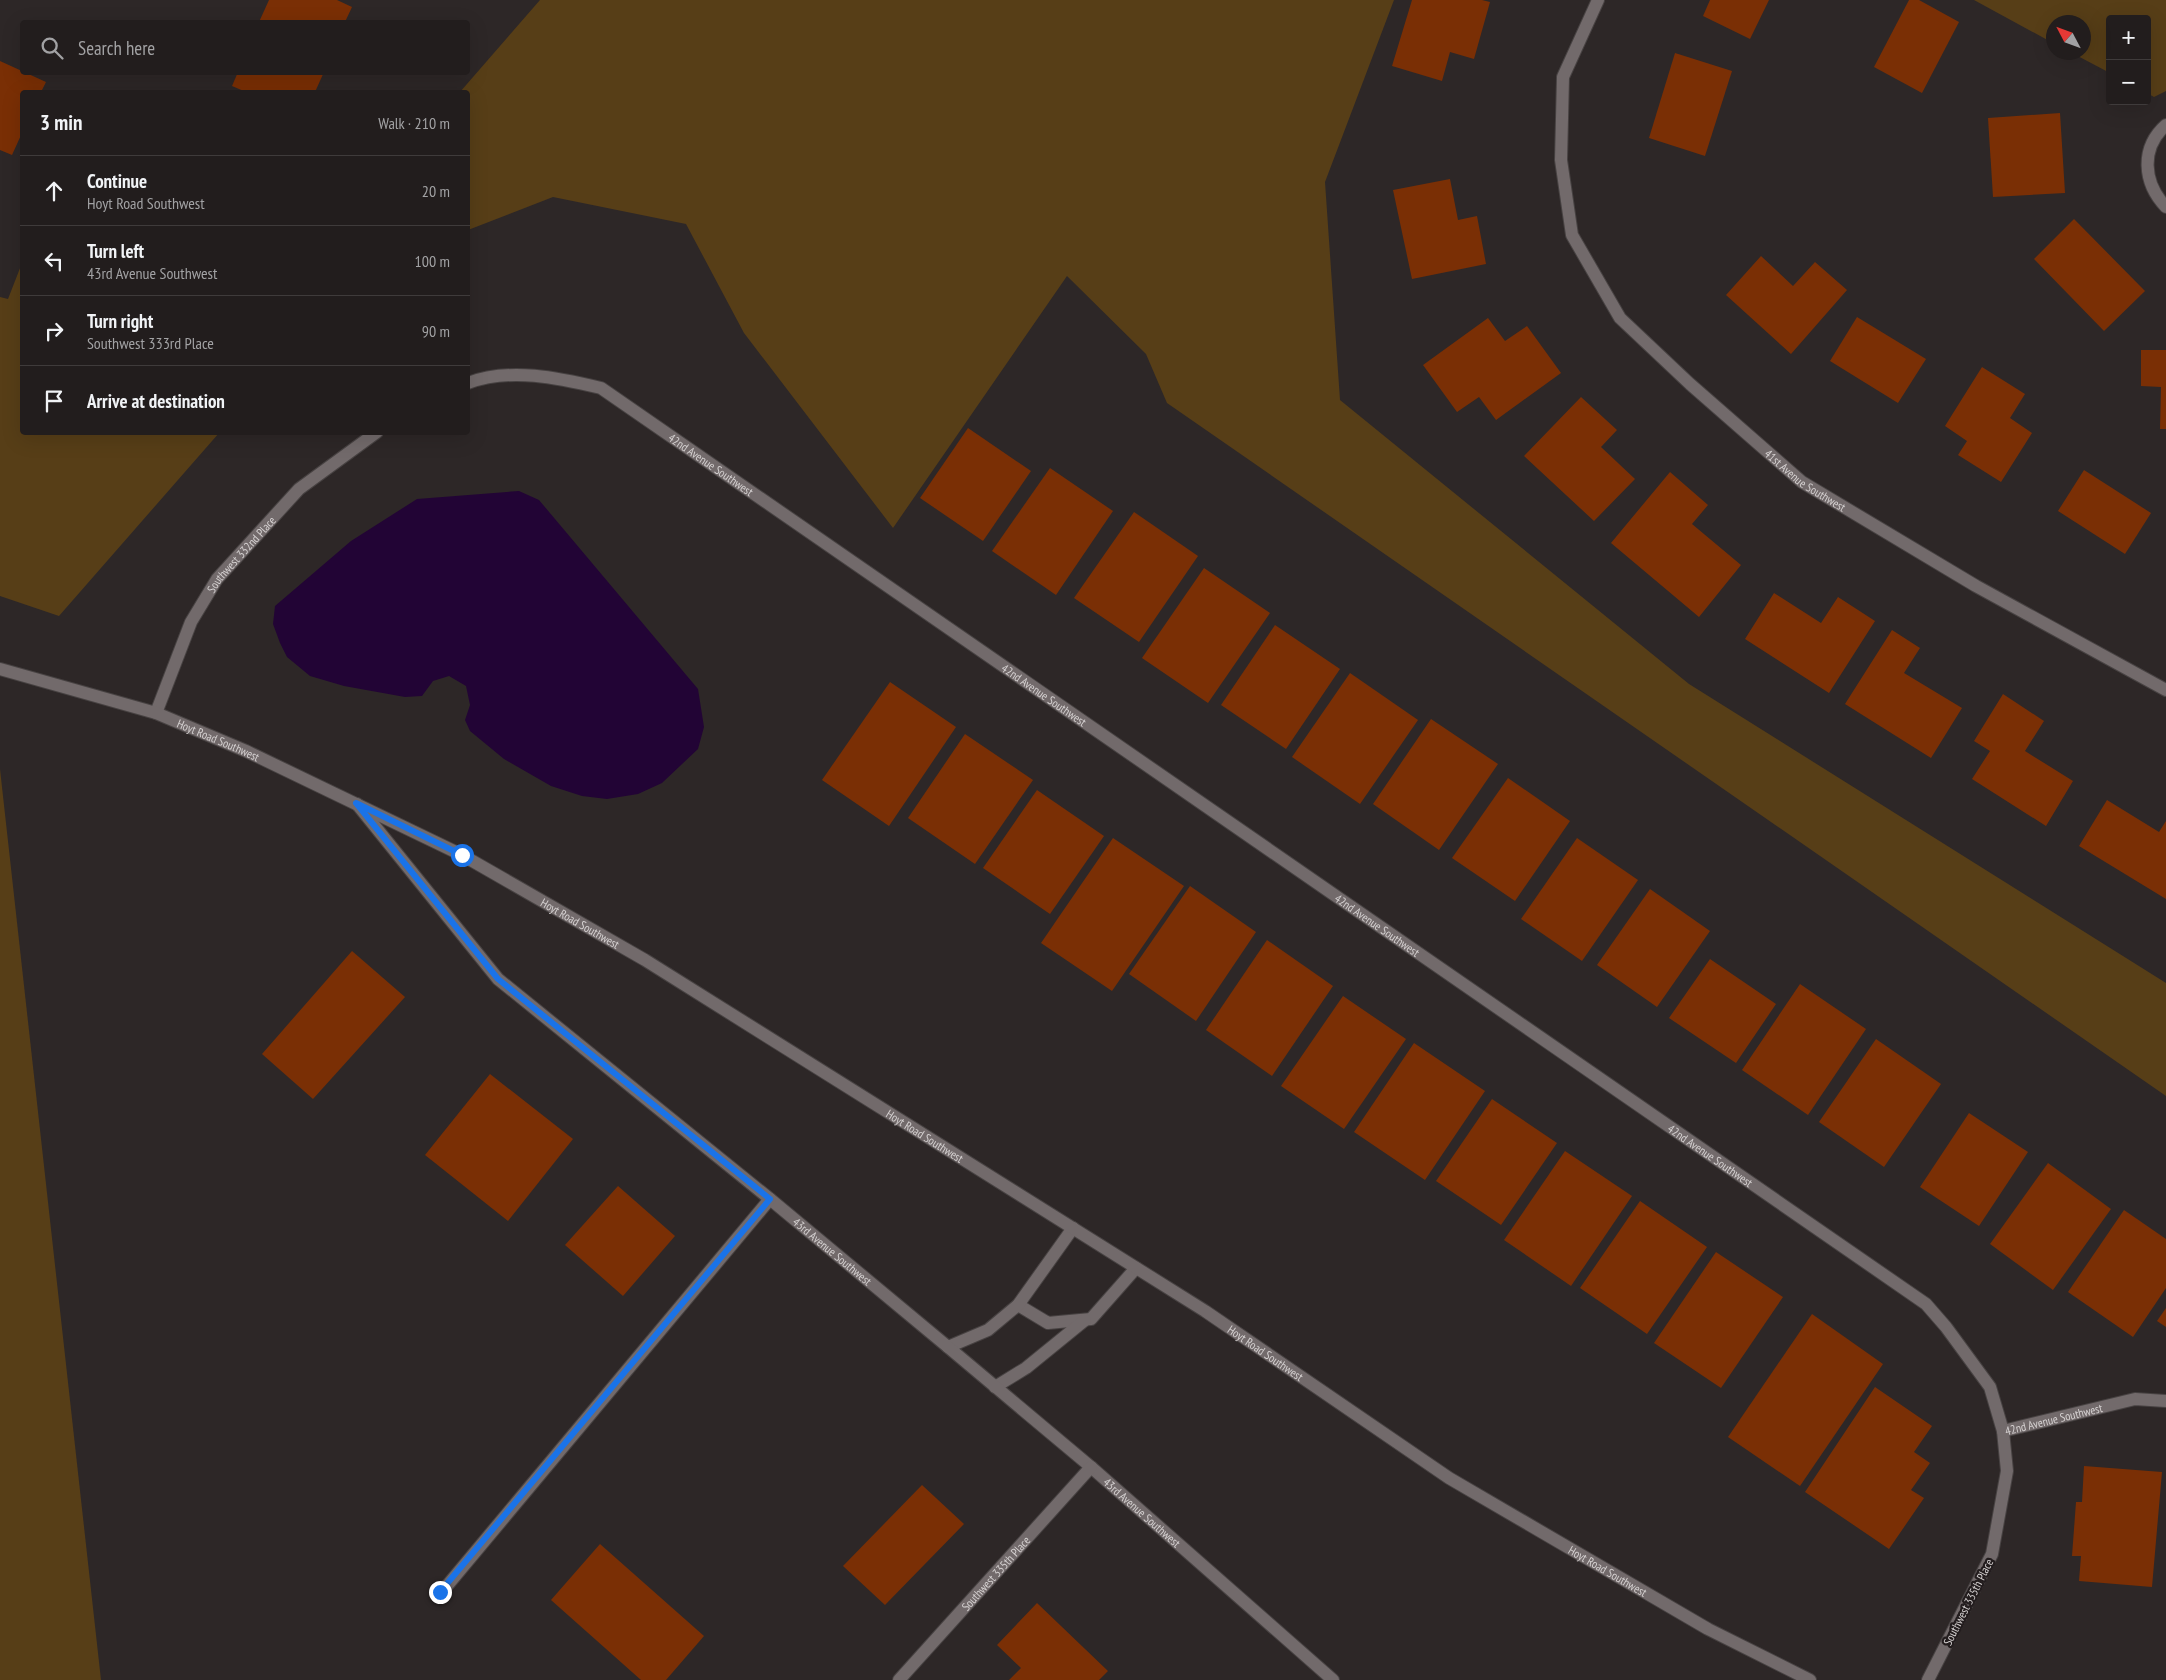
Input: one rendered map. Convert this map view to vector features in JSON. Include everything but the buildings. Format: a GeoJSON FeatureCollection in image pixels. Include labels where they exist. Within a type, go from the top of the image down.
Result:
{"type":"FeatureCollection","features":[{"type":"Feature","properties":{"kind":"street","name":"41st Avenue Southwest"},"geometry":{"type":"LineString","coordinates":[[1598,0],[1563,77],[1561,160],[1572,235],[1620,318],[1690,384],[1802,482],[1976,586],[2165,689]]}},
{"type":"Feature","properties":{"kind":"street"},"geometry":{"type":"LineString","coordinates":[[2166,125],[2153,140],[2147,158],[2147,176],[2154,193],[2166,207]]}},
{"type":"Feature","properties":{"kind":"street","name":"42nd Avenue Southwest"},"geometry":{"type":"LineString","coordinates":[[470,382],[518,375],[562,379],[601,388],[634,409],[1926,1304],[1946,1327],[1990,1388],[2003,1431],[2135,1400],[2166,1401]]}},
{"type":"Feature","properties":{"kind":"street","name":"Southwest 332nd Place"},"geometry":{"type":"LineString","coordinates":[[156,713],[191,622],[217,579],[299,489],[373,435]]}},
{"type":"Feature","properties":{"kind":"street","name":"Hoyt Road Southwest"},"geometry":{"type":"LineString","coordinates":[[0,669],[156,713],[246,751],[462,855],[646,960],[1205,1311],[1449,1478],[1708,1629],[1810,1680]]}},
{"type":"Feature","properties":{"kind":"street","name":"43rd Avenue Southwest"},"geometry":{"type":"LineString","coordinates":[[356,803],[498,979],[770,1199],[1091,1467],[1333,1680]]}},
{"type":"Feature","properties":{"kind":"street"},"geometry":{"type":"LineString","coordinates":[[440,1592],[770,1199]]}},
{"type":"Feature","properties":{"kind":"street"},"geometry":{"type":"LineString","coordinates":[[948,1347],[988,1330],[1018,1305],[1073,1228]]}},
{"type":"Feature","properties":{"kind":"street"},"geometry":{"type":"LineString","coordinates":[[1018,1305],[1048,1323],[1091,1319],[1136,1268]]}},
{"type":"Feature","properties":{"kind":"street"},"geometry":{"type":"LineString","coordinates":[[994,1386],[1026,1368],[1084,1320]]}},
{"type":"Feature","properties":{"kind":"street","name":"Southwest 335th Place"},"geometry":{"type":"LineString","coordinates":[[1928,1680],[1992,1554],[2007,1471],[2003,1431]]}},
{"type":"Feature","properties":{"kind":"street","name":"Southwest 335th Place"},"geometry":{"type":"LineString","coordinates":[[899,1680],[1091,1467]]}},
{"type":"Feature","properties":{"kind":"shaded area"},"geometry":{"type":"Polygon","coordinates":[[[540,0],[1394,0],[1325,182],[1340,400],[1689,684],[2166,983],[2166,1096],[1167,403],[1146,354],[1067,276],[893,528],[744,333],[686,224],[553,197],[470,229],[470,90],[462,90],[540,0]]]}},
{"type":"Feature","properties":{"kind":"shaded area"},"geometry":{"type":"Polygon","coordinates":[[[1974,0],[2166,0],[2166,91],[2154,97],[2151,95],[2151,15],[2106,15],[2106,71],[2085,60],[2091,60],[2091,15],[2046,15],[2046,39],[1974,0]]]}},
{"type":"Feature","properties":{"kind":"shaded area"},"geometry":{"type":"Polygon","coordinates":[[[20,268],[20,435],[217,435],[59,616],[0,596],[0,297],[8,299],[20,268]]]}},
{"type":"Feature","properties":{"kind":"shaded area"},"geometry":{"type":"Polygon","coordinates":[[[519,491],[539,500],[698,689],[704,727],[698,749],[662,783],[638,794],[607,799],[582,796],[551,786],[504,759],[470,731],[465,720],[470,705],[466,686],[449,676],[433,681],[422,696],[405,697],[344,686],[310,676],[287,657],[280,643],[273,624],[275,606],[351,541],[417,499],[519,491]]]}},
{"type":"Feature","properties":{"kind":"shaded area"},"geometry":{"type":"Polygon","coordinates":[[[0,769],[101,1680],[0,1680],[0,769]]]}},
{"type":"Feature","properties":{"kind":"route"},"geometry":{"type":"LineString","coordinates":[[440,1592],[770,1199],[498,979],[356,803],[462,855]]}}]}
